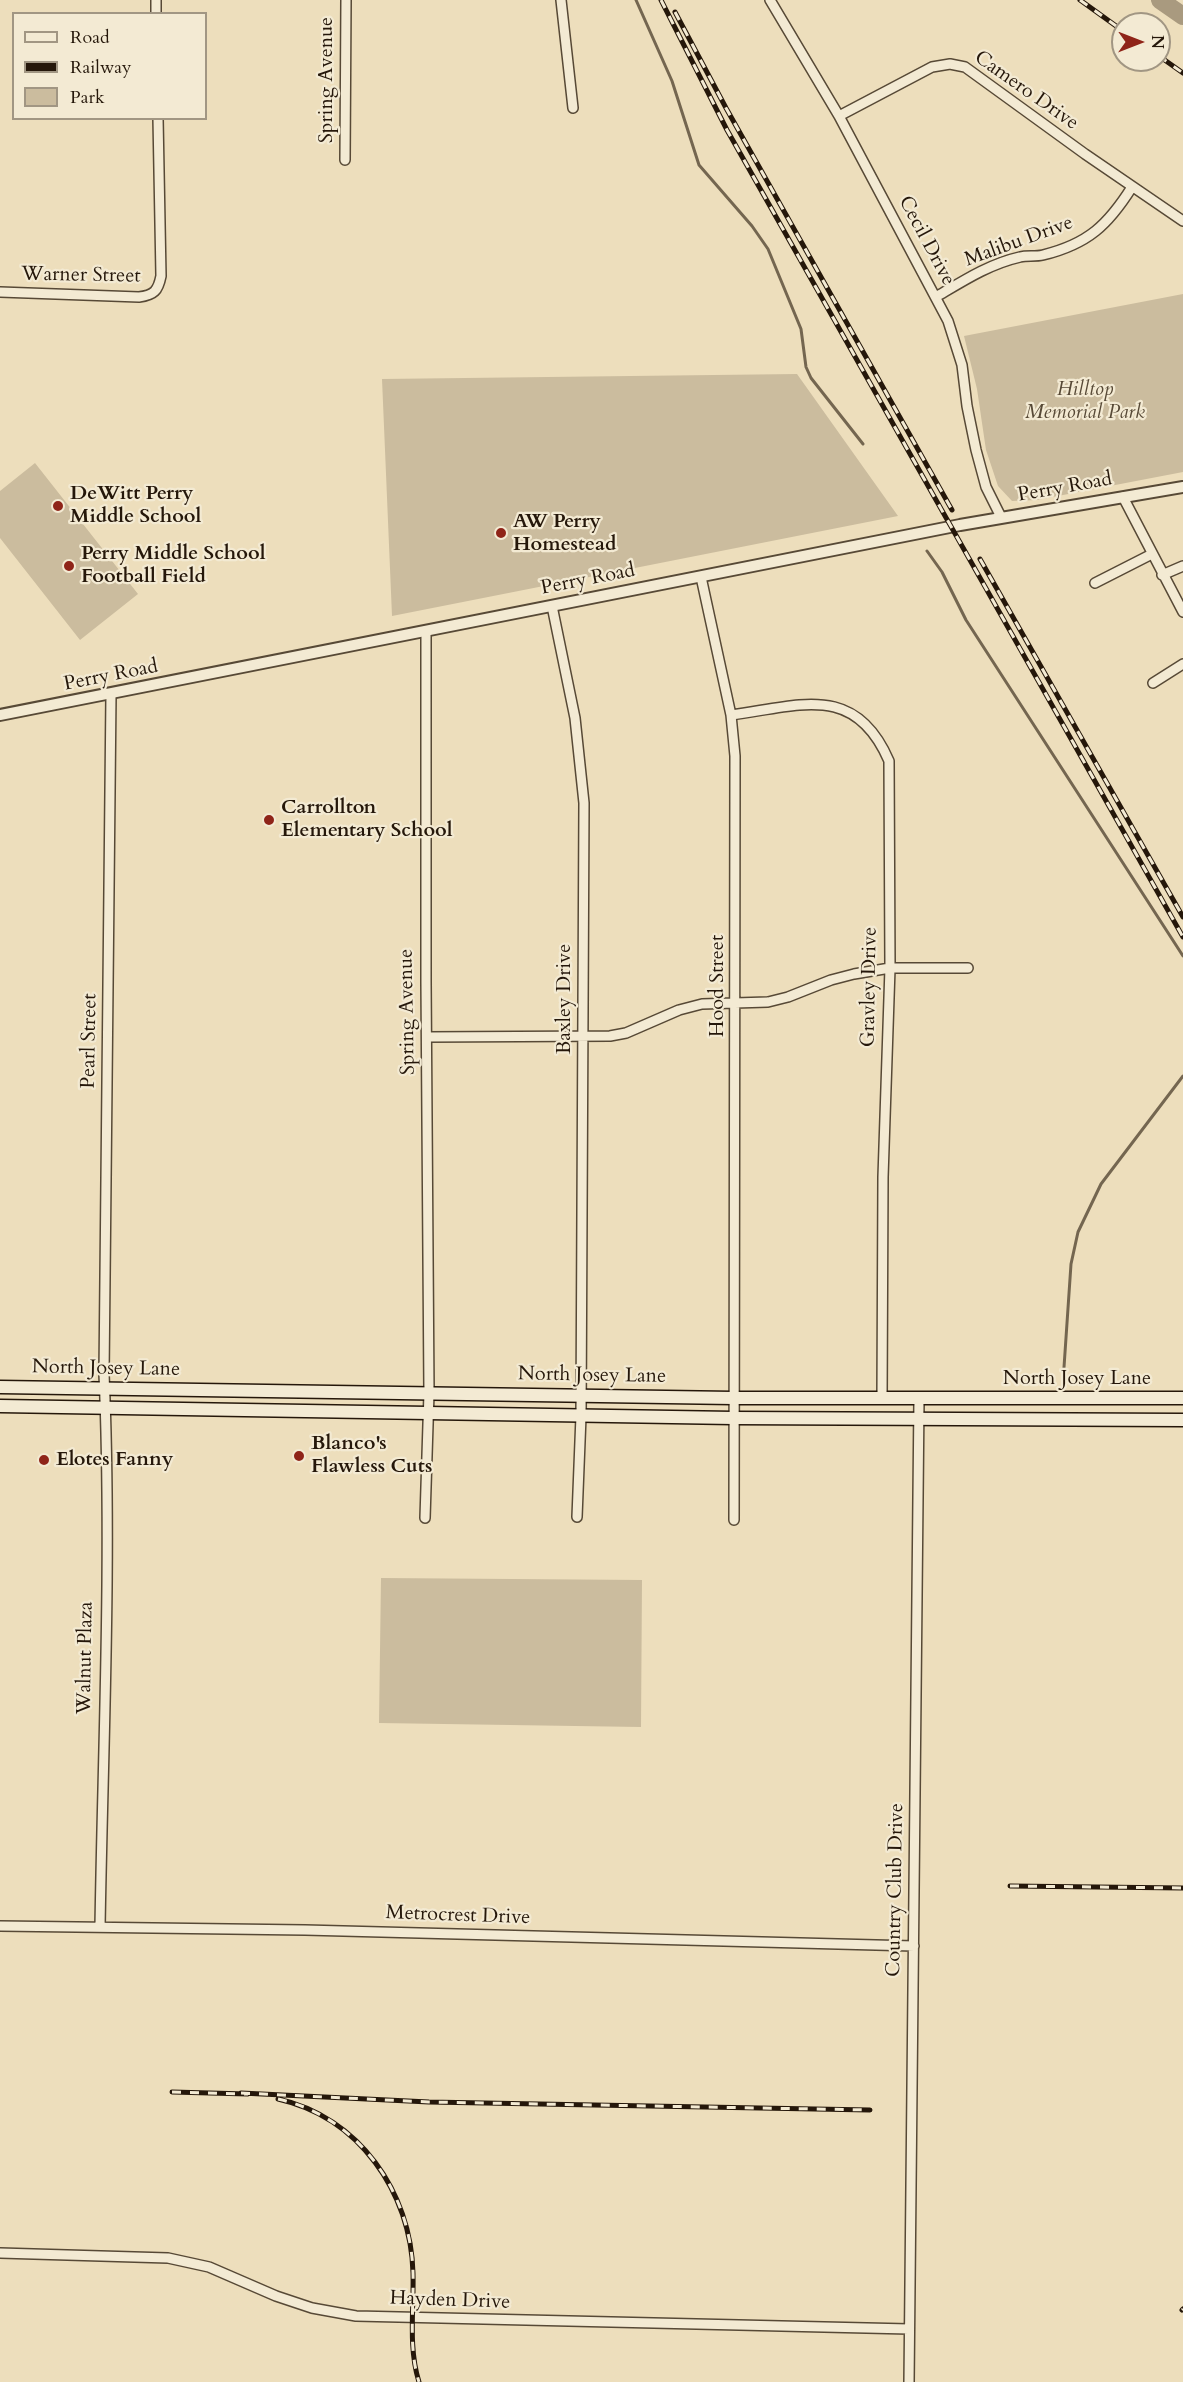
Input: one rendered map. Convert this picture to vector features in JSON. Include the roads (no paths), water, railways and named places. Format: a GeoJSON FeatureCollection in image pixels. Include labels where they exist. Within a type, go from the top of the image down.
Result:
{"type":"FeatureCollection","features":[{"type":"Feature","properties":{"kind":"main road","name":"North Josey Lane"},"geometry":{"type":"LineString","coordinates":[[0,1387],[733,1398],[1183,1398]]}},
{"type":"Feature","properties":{"kind":"main road","name":"North Josey Lane"},"geometry":{"type":"LineString","coordinates":[[0,1406],[733,1418],[1183,1420]]}},
{"type":"Feature","properties":{"kind":"street","name":"Spring Avenue"},"geometry":{"type":"LineString","coordinates":[[345,159],[346,0]]}},
{"type":"Feature","properties":{"kind":"street"},"geometry":{"type":"LineString","coordinates":[[561,0],[573,108]]}},
{"type":"Feature","properties":{"kind":"street","name":"Cecil Drive"},"geometry":{"type":"LineString","coordinates":[[770,0],[839,116],[948,321],[962,365],[976,450],[986,487],[1001,518]]}},
{"type":"Feature","properties":{"kind":"street","name":"Camero Drive"},"geometry":{"type":"LineString","coordinates":[[839,116],[932,67],[950,64],[965,67],[1183,221]]}},
{"type":"Feature","properties":{"kind":"street","name":"Warner Street"},"geometry":{"type":"LineString","coordinates":[[0,292],[139,297],[151,295],[159,289],[161,276],[158,120]]}},
{"type":"Feature","properties":{"kind":"street","name":"Malibu Drive"},"geometry":{"type":"LineString","coordinates":[[936,297],[980,271],[1022,256],[1040,256],[1061,250],[1097,232],[1114,214],[1132,187]]}},
{"type":"Feature","properties":{"kind":"street","name":"Perry Road"},"geometry":{"type":"LineString","coordinates":[[0,715],[1001,518],[1183,487]]}},
{"type":"Feature","properties":{"kind":"street"},"geometry":{"type":"LineString","coordinates":[[1123,497],[1183,612]]}},
{"type":"Feature","properties":{"kind":"street"},"geometry":{"type":"LineString","coordinates":[[1095,583],[1152,554]]}},
{"type":"Feature","properties":{"kind":"street"},"geometry":{"type":"LineString","coordinates":[[1162,575],[1183,566]]}},
{"type":"Feature","properties":{"kind":"street","name":"Hood Street"},"geometry":{"type":"LineString","coordinates":[[701,577],[730,715],[735,756],[734,1520]]}},
{"type":"Feature","properties":{"kind":"street","name":"Baxley Drive"},"geometry":{"type":"LineString","coordinates":[[552,606],[575,718],[582,767],[584,803],[581,1416],[577,1517]]}},
{"type":"Feature","properties":{"kind":"street","name":"Spring Avenue"},"geometry":{"type":"LineString","coordinates":[[425,1518],[429,1414],[426,631]]}},
{"type":"Feature","properties":{"kind":"street"},"geometry":{"type":"LineString","coordinates":[[1153,683],[1183,664]]}},
{"type":"Feature","properties":{"kind":"street","name":"Pearl Street"},"geometry":{"type":"LineString","coordinates":[[105,1389],[111,694]]}},
{"type":"Feature","properties":{"kind":"street","name":"Gravley Drive"},"geometry":{"type":"LineString","coordinates":[[730,715],[823,703],[841,708],[856,716],[880,741],[889,761],[890,968],[883,1177],[882,1399]]}},
{"type":"Feature","properties":{"kind":"street"},"geometry":{"type":"LineString","coordinates":[[427,1037],[610,1036],[626,1033],[679,1010],[702,1004],[768,1002],[788,997],[831,980],[890,968],[968,968]]}},
{"type":"Feature","properties":{"kind":"street","name":"Walnut Plaza"},"geometry":{"type":"LineString","coordinates":[[100,1927],[105,1589],[105,1389]]}},
{"type":"Feature","properties":{"kind":"street","name":"Country Club Drive"},"geometry":{"type":"LineString","coordinates":[[909,2382],[919,1399]]}},
{"type":"Feature","properties":{"kind":"street","name":"Metrocrest Drive"},"geometry":{"type":"LineString","coordinates":[[0,1926],[328,1930],[914,1946]]}},
{"type":"Feature","properties":{"kind":"street","name":"Hayden Drive"},"geometry":{"type":"LineString","coordinates":[[0,2253],[168,2258],[209,2266],[276,2296],[312,2308],[356,2316],[909,2329]]}},
{"type":"Feature","properties":{"kind":"waterway"},"geometry":{"type":"LineString","coordinates":[[636,0],[672,81],[699,165],[752,226],[768,249],[801,329],[806,367],[811,378],[863,444]]}},
{"type":"Feature","properties":{"kind":"waterway"},"geometry":{"type":"LineString","coordinates":[[1160,0],[1183,16]]}},
{"type":"Feature","properties":{"kind":"waterway"},"geometry":{"type":"LineString","coordinates":[[927,551],[942,572],[966,620],[1183,956]]}},
{"type":"Feature","properties":{"kind":"waterway"},"geometry":{"type":"LineString","coordinates":[[1063,1382],[1071,1264],[1078,1232],[1101,1184],[1183,1076]]}},
{"type":"Feature","properties":{"kind":"railway"},"geometry":{"type":"LineString","coordinates":[[661,0],[727,130],[1183,937]]}},
{"type":"Feature","properties":{"kind":"railway"},"geometry":{"type":"LineString","coordinates":[[1080,0],[1111,22]]}},
{"type":"Feature","properties":{"kind":"railway"},"geometry":{"type":"LineString","coordinates":[[675,12],[726,108],[952,510]]}},
{"type":"Feature","properties":{"kind":"railway"},"geometry":{"type":"LineString","coordinates":[[1171,64],[1183,73]]}},
{"type":"Feature","properties":{"kind":"railway"},"geometry":{"type":"LineString","coordinates":[[980,559],[1183,917]]}},
{"type":"Feature","properties":{"kind":"railway"},"geometry":{"type":"LineString","coordinates":[[1010,1886],[1183,1888]]}},
{"type":"Feature","properties":{"kind":"railway"},"geometry":{"type":"LineString","coordinates":[[172,2092],[248,2094]]}},
{"type":"Feature","properties":{"kind":"railway"},"geometry":{"type":"LineString","coordinates":[[241,2093],[429,2102],[870,2110]]}},
{"type":"Feature","properties":{"kind":"railway"},"geometry":{"type":"LineString","coordinates":[[278,2099],[307,2108],[333,2122],[356,2141],[375,2162],[391,2187],[410,2243],[413,2273],[413,2342],[419,2382]]}},
{"type":"Feature","properties":{"kind":"place","name":"DeWitt Perry Middle School"},"geometry":{"type":"Point","coordinates":[58,506]}},
{"type":"Feature","properties":{"kind":"place","name":"AW Perry Homestead"},"geometry":{"type":"Point","coordinates":[501,533]}},
{"type":"Feature","properties":{"kind":"place","name":"Perry Middle School Football Field"},"geometry":{"type":"Point","coordinates":[69,566]}},
{"type":"Feature","properties":{"kind":"place","name":"Carrollton Elementary School"},"geometry":{"type":"Point","coordinates":[269,820]}},
{"type":"Feature","properties":{"kind":"place","name":"Blanco's Flawless Cuts"},"geometry":{"type":"Point","coordinates":[299,1456]}},
{"type":"Feature","properties":{"kind":"place","name":"Elotes Fanny"},"geometry":{"type":"Point","coordinates":[44,1460]}},
{"type":"Feature","properties":{"kind":"park label","name":"Hilltop Memorial Park"},"geometry":{"type":"Point","coordinates":[1085,402]}}]}
